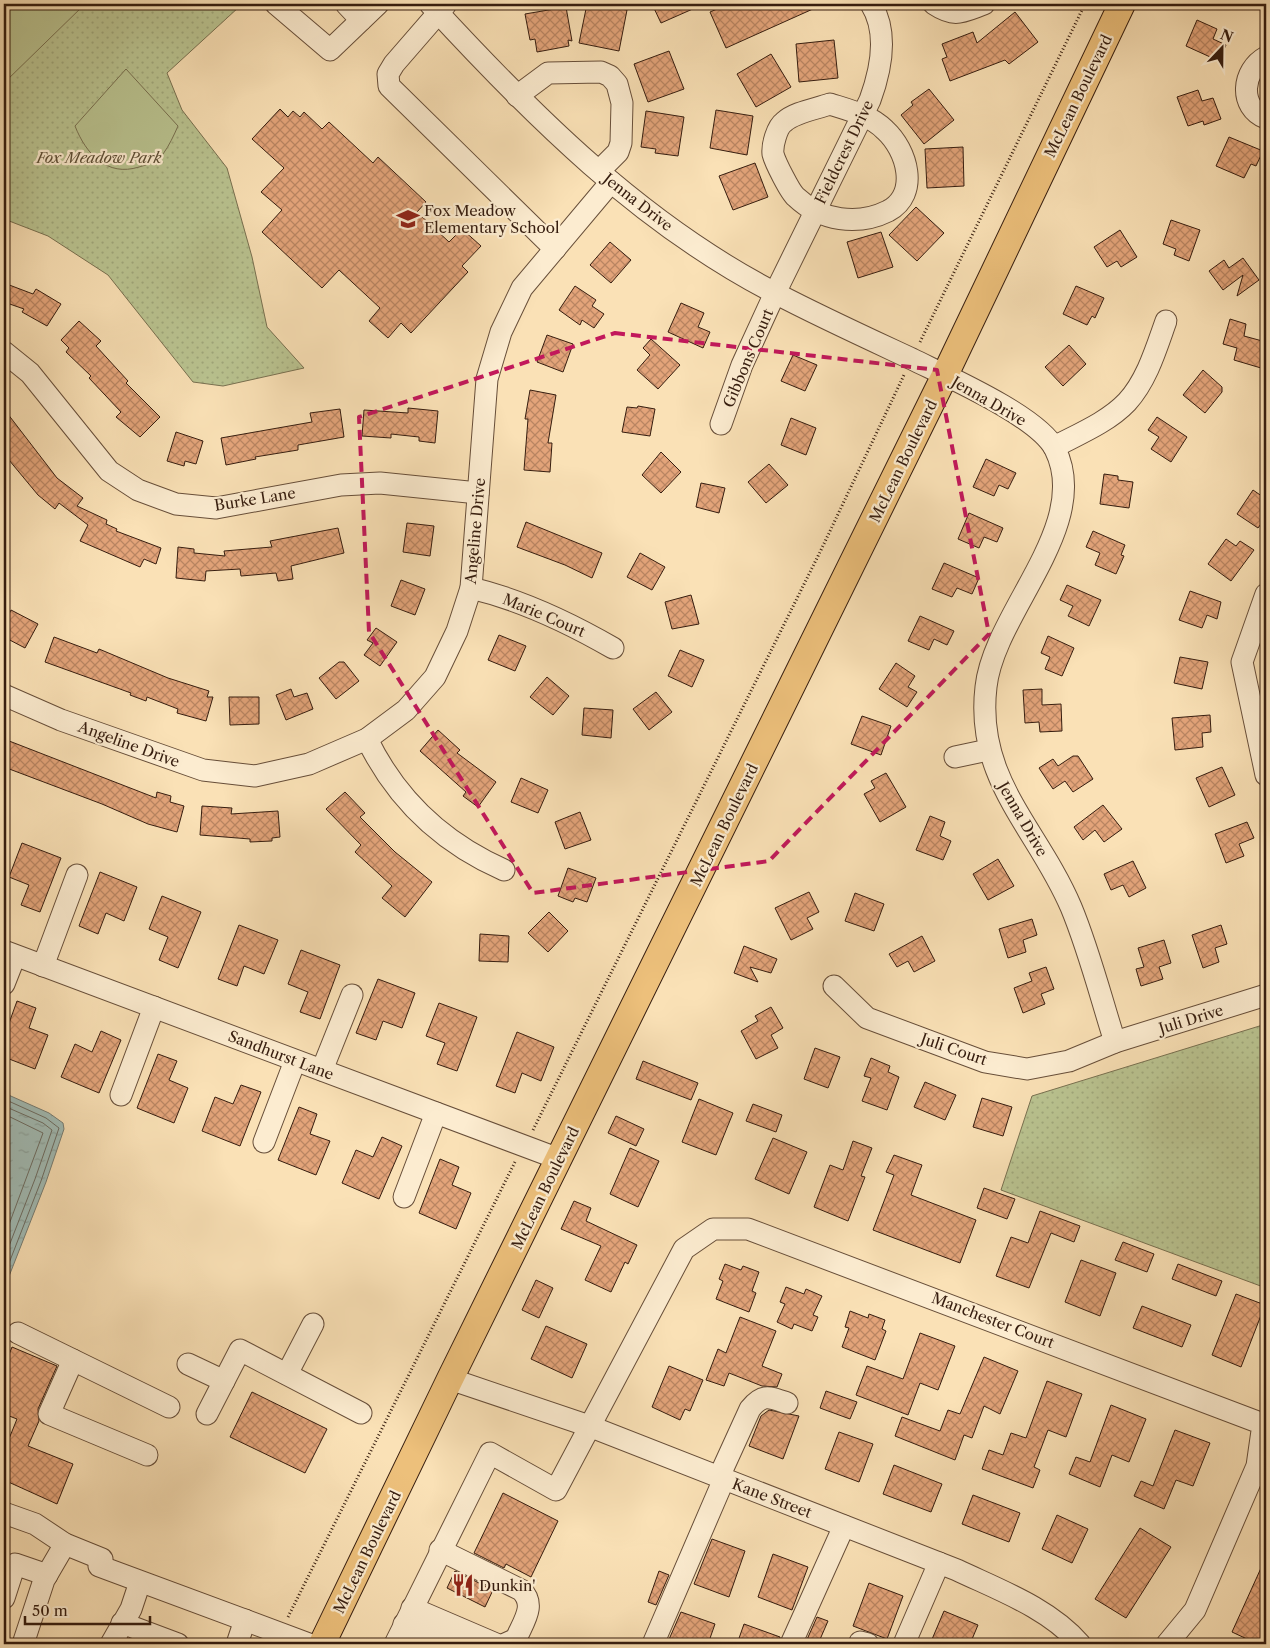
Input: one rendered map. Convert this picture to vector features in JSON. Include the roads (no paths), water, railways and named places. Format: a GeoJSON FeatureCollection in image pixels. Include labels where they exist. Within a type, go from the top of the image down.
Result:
{"type":"FeatureCollection","features":[{"type":"Feature","properties":{"kind":"main road","name":"McLean Boulevard"},"geometry":{"type":"LineString","coordinates":[[322,1644],[450,1379],[945,375],[1122,4]]}},
{"type":"Feature","properties":{"kind":"street"},"geometry":{"type":"LineString","coordinates":[[276,4],[330,50],[378,4]]}},
{"type":"Feature","properties":{"kind":"street"},"geometry":{"type":"LineString","coordinates":[[346,4],[361,20]]}},
{"type":"Feature","properties":{"kind":"street"},"geometry":{"type":"LineString","coordinates":[[934,4],[944,11],[956,14],[984,4]]}},
{"type":"Feature","properties":{"kind":"street","name":"Fieldcrest Drive"},"geometry":{"type":"LineString","coordinates":[[775,293],[875,87],[882,55],[882,40],[877,6]]}},
{"type":"Feature","properties":{"kind":"street"},"geometry":{"type":"LineString","coordinates":[[438,7],[394,64],[388,74],[389,86],[555,250]]}},
{"type":"Feature","properties":{"kind":"street","name":"Jenna Drive"},"geometry":{"type":"LineString","coordinates":[[438,7],[517,96],[605,177],[710,255],[775,293],[945,375],[1013,411],[1035,427],[1054,447],[1064,483],[1060,520],[999,645],[986,682],[984,718],[988,750],[1005,791],[1056,875],[1072,910],[1115,1042]]}},
{"type":"Feature","properties":{"kind":"street"},"geometry":{"type":"LineString","coordinates":[[1266,58],[1256,63],[1250,71],[1246,91],[1254,110],[1266,118]]}},
{"type":"Feature","properties":{"kind":"street","name":"Angeline Drive"},"geometry":{"type":"LineString","coordinates":[[4,695],[61,720],[203,770],[255,776],[309,764],[367,739],[406,710],[435,677],[457,631],[471,588],[487,379],[501,332],[522,288],[555,250],[605,177],[621,143],[622,103],[617,84],[610,76],[601,72],[548,73],[517,96]]}},
{"type":"Feature","properties":{"kind":"street"},"geometry":{"type":"LineString","coordinates":[[830,104],[863,115],[885,130],[895,143],[906,165],[908,190],[903,200],[889,210],[862,220],[840,220],[816,211],[796,197],[789,187],[773,153],[777,133],[783,122],[830,104]]}},
{"type":"Feature","properties":{"kind":"street","name":"Gibbons Court"},"geometry":{"type":"LineString","coordinates":[[721,424],[742,365],[775,293]]}},
{"type":"Feature","properties":{"kind":"street"},"geometry":{"type":"LineString","coordinates":[[1054,447],[1099,423],[1127,401],[1152,362],[1166,321]]}},
{"type":"Feature","properties":{"kind":"street","name":"Burke Lane"},"geometry":{"type":"LineString","coordinates":[[4,352],[30,373],[109,471],[138,490],[176,504],[216,508],[341,484],[380,483],[478,493]]}},
{"type":"Feature","properties":{"kind":"street","name":"Marie Court"},"geometry":{"type":"LineString","coordinates":[[471,588],[508,597],[542,611],[613,648]]}},
{"type":"Feature","properties":{"kind":"street"},"geometry":{"type":"LineString","coordinates":[[1266,594],[1242,662],[1266,775]]}},
{"type":"Feature","properties":{"kind":"street"},"geometry":{"type":"LineString","coordinates":[[367,739],[380,765],[422,817],[460,847],[504,870]]}},
{"type":"Feature","properties":{"kind":"street"},"geometry":{"type":"LineString","coordinates":[[955,757],[988,750]]}},
{"type":"Feature","properties":{"kind":"street"},"geometry":{"type":"LineString","coordinates":[[43,966],[77,875]]}},
{"type":"Feature","properties":{"kind":"street"},"geometry":{"type":"LineString","coordinates":[[4,984],[10,953]]}},
{"type":"Feature","properties":{"kind":"street","name":"Sandhurst Lane"},"geometry":{"type":"LineString","coordinates":[[10,953],[559,1159]]}},
{"type":"Feature","properties":{"kind":"street","name":"Juli Court"},"geometry":{"type":"LineString","coordinates":[[834,986],[868,1018],[984,1062],[1027,1068],[1069,1061],[1115,1042]]}},
{"type":"Feature","properties":{"kind":"street","name":"Juli Drive"},"geometry":{"type":"LineString","coordinates":[[1115,1042],[1266,995]]}},
{"type":"Feature","properties":{"kind":"street"},"geometry":{"type":"LineString","coordinates":[[322,1070],[352,996]]}},
{"type":"Feature","properties":{"kind":"street"},"geometry":{"type":"LineString","coordinates":[[121,1095],[154,1007]]}},
{"type":"Feature","properties":{"kind":"street"},"geometry":{"type":"LineString","coordinates":[[264,1142],[295,1060]]}},
{"type":"Feature","properties":{"kind":"street"},"geometry":{"type":"LineString","coordinates":[[404,1197],[436,1114]]}},
{"type":"Feature","properties":{"kind":"street","name":"Manchester Court"},"geometry":{"type":"LineString","coordinates":[[589,1426],[684,1248],[713,1229],[748,1229],[1187,1393],[1263,1424],[1257,1466],[1195,1610],[1167,1644]]}},
{"type":"Feature","properties":{"kind":"street"},"geometry":{"type":"LineString","coordinates":[[287,1374],[313,1324]]}},
{"type":"Feature","properties":{"kind":"street"},"geometry":{"type":"LineString","coordinates":[[18,1333],[169,1406]]}},
{"type":"Feature","properties":{"kind":"street"},"geometry":{"type":"LineString","coordinates":[[206,1414],[240,1350],[361,1413]]}},
{"type":"Feature","properties":{"kind":"street"},"geometry":{"type":"LineString","coordinates":[[74,1360],[49,1414],[147,1455]]}},
{"type":"Feature","properties":{"kind":"street"},"geometry":{"type":"LineString","coordinates":[[188,1364],[224,1381]]}},
{"type":"Feature","properties":{"kind":"street","name":"Kane Street"},"geometry":{"type":"LineString","coordinates":[[450,1379],[589,1426],[939,1563],[1016,1598],[1067,1629],[1080,1644]]}},
{"type":"Feature","properties":{"kind":"street"},"geometry":{"type":"LineString","coordinates":[[653,1644],[750,1409],[758,1399],[765,1397],[787,1403]]}},
{"type":"Feature","properties":{"kind":"street"},"geometry":{"type":"LineString","coordinates":[[395,1644],[440,1550],[490,1453],[556,1490],[589,1426]]}},
{"type":"Feature","properties":{"kind":"street"},"geometry":{"type":"LineString","coordinates":[[4,1512],[35,1524],[65,1544],[140,1582],[309,1644]]}},
{"type":"Feature","properties":{"kind":"street"},"geometry":{"type":"LineString","coordinates":[[791,1644],[844,1526]]}},
{"type":"Feature","properties":{"kind":"street"},"geometry":{"type":"LineString","coordinates":[[23,1644],[48,1574],[65,1544]]}},
{"type":"Feature","properties":{"kind":"street"},"geometry":{"type":"LineString","coordinates":[[440,1550],[521,1590],[528,1597],[530,1606],[516,1639],[505,1644]]}},
{"type":"Feature","properties":{"kind":"street"},"geometry":{"type":"LineString","coordinates":[[904,1644],[939,1563]]}},
{"type":"Feature","properties":{"kind":"street"},"geometry":{"type":"LineString","coordinates":[[4,1598],[15,1564],[48,1574]]}},
{"type":"Feature","properties":{"kind":"street"},"geometry":{"type":"LineString","coordinates":[[111,1644],[136,1599],[140,1582]]}},
{"type":"Feature","properties":{"kind":"street"},"geometry":{"type":"LineString","coordinates":[[408,1616],[450,1644]]}},
{"type":"Feature","properties":{"kind":"street"},"geometry":{"type":"LineString","coordinates":[[408,1616],[496,1644]]}},
{"type":"Feature","properties":{"kind":"street"},"geometry":{"type":"LineString","coordinates":[[237,1644],[244,1620]]}},
{"type":"Feature","properties":{"kind":"street"},"geometry":{"type":"LineString","coordinates":[[122,1623],[178,1644]]}},
{"type":"Feature","properties":{"kind":"water"},"geometry":{"type":"Polygon","coordinates":[[[4,1093],[49,1113],[63,1123],[64,1129],[46,1182],[4,1289],[4,1093]]]}},
{"type":"Feature","properties":{"kind":"place","name":"Fox Meadow Elementary School"},"geometry":{"type":"Point","coordinates":[408,219]}},
{"type":"Feature","properties":{"kind":"place","name":"Dunkin'"},"geometry":{"type":"Point","coordinates":[463,1585]}},
{"type":"Feature","properties":{"kind":"park label","name":"Fox Meadow Park"},"geometry":{"type":"Point","coordinates":[99,157]}}]}
